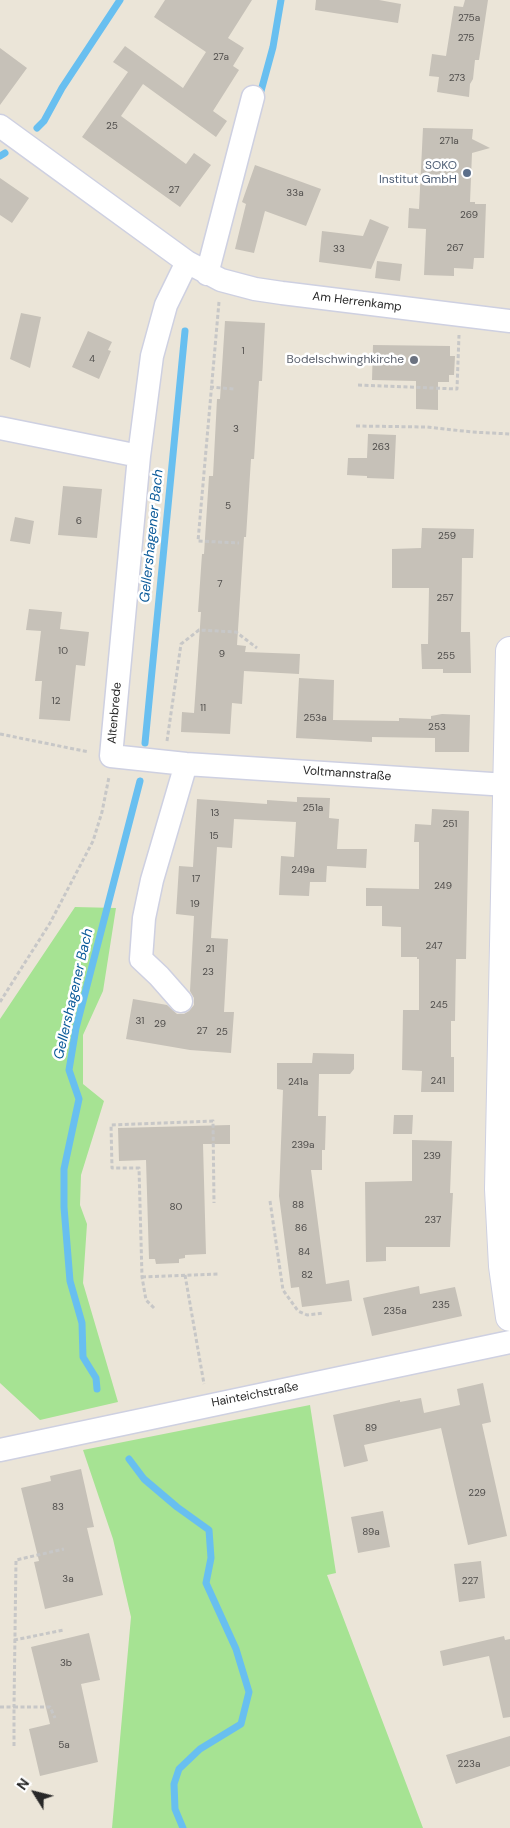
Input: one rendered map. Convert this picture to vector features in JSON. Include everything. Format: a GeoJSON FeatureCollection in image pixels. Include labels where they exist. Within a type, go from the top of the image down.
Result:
{"type":"FeatureCollection","features":[{"type":"Feature","properties":{"kind":"street"},"geometry":{"type":"LineString","coordinates":[[214,277],[253,97]]}},
{"type":"Feature","properties":{"kind":"street","name":"Am Herrenkamp"},"geometry":{"type":"LineString","coordinates":[[0,126],[187,262],[214,277],[255,289],[510,321]]}},
{"type":"Feature","properties":{"kind":"street","name":"Altenbrede"},"geometry":{"type":"LineString","coordinates":[[175,763],[111,756],[140,456],[152,356],[166,305],[187,262]]}},
{"type":"Feature","properties":{"kind":"street"},"geometry":{"type":"LineString","coordinates":[[0,428],[140,456]]}},
{"type":"Feature","properties":{"kind":"street"},"geometry":{"type":"LineString","coordinates":[[510,651],[507,785],[508,880],[499,1189],[503,1266],[510,1317]]}},
{"type":"Feature","properties":{"kind":"street"},"geometry":{"type":"LineString","coordinates":[[175,763],[144,918],[141,959],[160,976],[181,1000]]}},
{"type":"Feature","properties":{"kind":"street","name":"Voltmannstraße"},"geometry":{"type":"LineString","coordinates":[[175,763],[507,785]]}},
{"type":"Feature","properties":{"kind":"street","name":"Hainteichstraße"},"geometry":{"type":"LineString","coordinates":[[0,1450],[510,1342]]}},
{"type":"Feature","properties":{"kind":"path"},"geometry":{"type":"LineString","coordinates":[[214,277],[210,387],[198,541],[240,543]]}},
{"type":"Feature","properties":{"kind":"path"},"geometry":{"type":"LineString","coordinates":[[358,385],[457,389],[456,365],[459,315]]}},
{"type":"Feature","properties":{"kind":"path"},"geometry":{"type":"LineString","coordinates":[[210,387],[234,389]]}},
{"type":"Feature","properties":{"kind":"path"},"geometry":{"type":"LineString","coordinates":[[356,426],[427,427],[510,434]]}},
{"type":"Feature","properties":{"kind":"path"},"geometry":{"type":"LineString","coordinates":[[175,763],[181,644],[199,630],[236,632],[257,648]]}},
{"type":"Feature","properties":{"kind":"path"},"geometry":{"type":"LineString","coordinates":[[0,734],[111,756],[107,789],[93,841],[50,923],[0,1002]]}},
{"type":"Feature","properties":{"kind":"path"},"geometry":{"type":"LineString","coordinates":[[154,1308],[146,1300],[142,1277],[139,1168],[112,1168],[111,1125],[213,1121],[214,1203]]}},
{"type":"Feature","properties":{"kind":"path"},"geometry":{"type":"LineString","coordinates":[[270,1201],[283,1290],[298,1311],[307,1315],[323,1313]]}},
{"type":"Feature","properties":{"kind":"path"},"geometry":{"type":"LineString","coordinates":[[142,1277],[219,1274]]}},
{"type":"Feature","properties":{"kind":"path"},"geometry":{"type":"LineString","coordinates":[[185,1275],[208,1405]]}},
{"type":"Feature","properties":{"kind":"path"},"geometry":{"type":"LineString","coordinates":[[14,1746],[16,1560],[64,1549]]}},
{"type":"Feature","properties":{"kind":"path"},"geometry":{"type":"LineString","coordinates":[[14,1640],[64,1630]]}},
{"type":"Feature","properties":{"kind":"path"},"geometry":{"type":"LineString","coordinates":[[0,1708],[50,1707],[55,1718]]}},
{"type":"Feature","properties":{"kind":"green space"},"geometry":{"type":"Polygon","coordinates":[[[75,907],[116,908],[103,991],[83,1035],[83,1084],[104,1101],[81,1175],[80,1205],[87,1224],[83,1283],[118,1402],[40,1420],[0,1383],[0,1019],[75,907]]]}},
{"type":"Feature","properties":{"kind":"green space"},"geometry":{"type":"Polygon","coordinates":[[[310,1405],[336,1573],[327,1575],[423,1828],[112,1828],[131,1617],[113,1539],[83,1450],[310,1405]]]}},
{"type":"Feature","properties":{"kind":"building"},"geometry":{"type":"Polygon","coordinates":[[[165,0],[252,0],[228,38],[244,48],[233,66],[239,70],[213,111],[227,121],[216,137],[143,84],[121,116],[186,164],[194,153],[211,165],[180,207],[82,137],[128,72],[113,62],[125,46],[183,88],[206,52],[154,17],[165,0]]]}},
{"type":"Feature","properties":{"kind":"building"},"geometry":{"type":"Polygon","coordinates":[[[316,0],[379,0],[401,4],[398,23],[315,10],[316,0]]]}},
{"type":"Feature","properties":{"kind":"building"},"geometry":{"type":"Polygon","coordinates":[[[465,0],[488,0],[479,60],[475,60],[469,97],[437,92],[439,77],[429,76],[432,54],[446,56],[454,6],[463,7],[465,0]]]}},
{"type":"Feature","properties":{"kind":"building"},"geometry":{"type":"Polygon","coordinates":[[[0,48],[27,68],[0,105],[0,48]]]}},
{"type":"Feature","properties":{"kind":"building"},"geometry":{"type":"Polygon","coordinates":[[[423,128],[473,129],[472,139],[490,148],[472,153],[470,202],[486,204],[484,258],[474,258],[473,269],[454,268],[454,276],[424,275],[426,229],[408,228],[409,208],[419,209],[423,128]]]}},
{"type":"Feature","properties":{"kind":"building"},"geometry":{"type":"Polygon","coordinates":[[[255,165],[321,189],[306,226],[265,211],[254,253],[235,249],[246,204],[242,202],[255,165]]]}},
{"type":"Feature","properties":{"kind":"building"},"geometry":{"type":"Polygon","coordinates":[[[0,178],[29,198],[12,223],[0,215],[0,178]]]}},
{"type":"Feature","properties":{"kind":"building"},"geometry":{"type":"Polygon","coordinates":[[[370,219],[389,227],[371,269],[319,262],[322,231],[363,236],[370,219]]]}},
{"type":"Feature","properties":{"kind":"building"},"geometry":{"type":"Polygon","coordinates":[[[377,261],[402,264],[400,281],[375,278],[377,261]]]}},
{"type":"Feature","properties":{"kind":"building"},"geometry":{"type":"Polygon","coordinates":[[[21,313],[41,317],[30,368],[10,359],[21,313]]]}},
{"type":"Feature","properties":{"kind":"building"},"geometry":{"type":"Polygon","coordinates":[[[225,321],[265,323],[262,381],[259,381],[254,459],[251,459],[246,537],[244,537],[237,645],[246,646],[245,652],[300,654],[299,674],[244,671],[242,704],[232,703],[230,734],[181,732],[182,712],[194,713],[201,612],[198,612],[202,554],[204,554],[209,476],[213,476],[217,399],[220,399],[225,321]]]}},
{"type":"Feature","properties":{"kind":"building"},"geometry":{"type":"Polygon","coordinates":[[[88,331],[112,342],[108,350],[111,351],[99,379],[72,367],[88,331]]]}},
{"type":"Feature","properties":{"kind":"building","name":"Bodelschwinghkirche"},"geometry":{"type":"Polygon","coordinates":[[[373,345],[450,346],[450,356],[455,356],[454,375],[449,375],[449,382],[438,382],[438,410],[416,409],[416,381],[372,380],[373,345]]]}},
{"type":"Feature","properties":{"kind":"building"},"geometry":{"type":"Polygon","coordinates":[[[368,434],[396,435],[394,479],[347,475],[348,458],[367,458],[368,434]]]}},
{"type":"Feature","properties":{"kind":"building"},"geometry":{"type":"Polygon","coordinates":[[[63,486],[102,489],[97,538],[58,535],[63,486]]]}},
{"type":"Feature","properties":{"kind":"building"},"geometry":{"type":"Polygon","coordinates":[[[15,517],[34,521],[30,544],[10,541],[15,517]]]}},
{"type":"Feature","properties":{"kind":"building"},"geometry":{"type":"Polygon","coordinates":[[[422,528],[474,529],[473,558],[462,558],[461,632],[470,632],[471,673],[443,673],[443,669],[422,669],[421,644],[428,644],[429,588],[392,588],[392,549],[421,548],[422,528]]]}},
{"type":"Feature","properties":{"kind":"building"},"geometry":{"type":"Polygon","coordinates":[[[29,609],[62,612],[60,629],[89,632],[85,666],[76,665],[70,721],[39,719],[42,681],[35,681],[41,631],[26,630],[29,609]]]}},
{"type":"Feature","properties":{"kind":"building"},"geometry":{"type":"Polygon","coordinates":[[[299,678],[334,680],[333,720],[399,721],[399,718],[431,719],[431,716],[442,714],[470,715],[469,752],[435,752],[435,738],[372,737],[372,742],[296,738],[299,678]]]}},
{"type":"Feature","properties":{"kind":"building"},"geometry":{"type":"Polygon","coordinates":[[[297,797],[330,798],[329,818],[339,819],[337,849],[367,849],[366,868],[327,866],[326,882],[310,882],[309,896],[279,895],[281,856],[294,857],[296,822],[234,819],[232,848],[217,847],[211,938],[228,939],[224,1012],[234,1012],[231,1053],[190,1050],[126,1039],[133,999],[167,1005],[177,1014],[184,1014],[194,1005],[194,998],[190,991],[194,916],[176,914],[179,866],[193,867],[197,799],[267,804],[267,800],[297,802],[297,797]]]}},
{"type":"Feature","properties":{"kind":"building"},"geometry":{"type":"Polygon","coordinates":[[[432,809],[469,811],[466,959],[456,959],[455,1021],[451,1021],[451,1057],[454,1057],[454,1092],[421,1092],[422,1071],[402,1070],[403,1010],[419,1010],[419,959],[417,957],[401,957],[401,927],[382,926],[382,906],[366,906],[366,888],[419,889],[419,842],[414,842],[415,824],[431,825],[432,809]]]}},
{"type":"Feature","properties":{"kind":"building"},"geometry":{"type":"Polygon","coordinates":[[[313,1053],[354,1054],[354,1069],[350,1074],[319,1074],[318,1116],[326,1116],[325,1150],[322,1150],[322,1170],[311,1170],[326,1284],[349,1280],[352,1301],[302,1307],[299,1287],[291,1288],[279,1196],[283,1090],[277,1089],[277,1063],[312,1063],[313,1053]]]}},
{"type":"Feature","properties":{"kind":"building"},"geometry":{"type":"Polygon","coordinates":[[[394,1115],[413,1115],[412,1134],[393,1134],[394,1115]]]}},
{"type":"Feature","properties":{"kind":"building"},"geometry":{"type":"Polygon","coordinates":[[[230,1125],[230,1144],[203,1144],[206,1254],[185,1255],[185,1258],[179,1259],[179,1263],[156,1264],[155,1259],[149,1259],[146,1160],[119,1161],[118,1128],[230,1125]]]}},
{"type":"Feature","properties":{"kind":"building"},"geometry":{"type":"Polygon","coordinates":[[[412,1140],[452,1141],[450,1193],[453,1193],[450,1247],[386,1247],[386,1261],[366,1262],[365,1182],[412,1181],[412,1140]]]}},
{"type":"Feature","properties":{"kind":"building"},"geometry":{"type":"Polygon","coordinates":[[[419,1286],[420,1294],[455,1287],[462,1316],[372,1336],[363,1298],[419,1286]]]}},
{"type":"Feature","properties":{"kind":"building"},"geometry":{"type":"Polygon","coordinates":[[[483,1383],[491,1422],[482,1424],[507,1536],[468,1545],[441,1428],[364,1445],[368,1461],[344,1467],[333,1415],[400,1400],[400,1402],[421,1398],[424,1413],[460,1405],[457,1389],[483,1383]]]}},
{"type":"Feature","properties":{"kind":"building"},"geometry":{"type":"Polygon","coordinates":[[[81,1469],[94,1527],[87,1528],[103,1595],[45,1609],[34,1562],[39,1561],[21,1488],[51,1481],[50,1476],[81,1469]]]}},
{"type":"Feature","properties":{"kind":"building"},"geometry":{"type":"Polygon","coordinates":[[[383,1511],[390,1547],[358,1553],[351,1517],[383,1511]]]}},
{"type":"Feature","properties":{"kind":"building"},"geometry":{"type":"Polygon","coordinates":[[[481,1561],[485,1598],[459,1602],[454,1564],[481,1561]]]}},
{"type":"Feature","properties":{"kind":"building"},"geometry":{"type":"Polygon","coordinates":[[[89,1633],[100,1680],[81,1684],[98,1762],[40,1776],[29,1729],[50,1724],[31,1647],[89,1633]]]}},
{"type":"Feature","properties":{"kind":"building"},"geometry":{"type":"Polygon","coordinates":[[[504,1636],[505,1640],[510,1639],[510,1717],[503,1718],[489,1656],[443,1666],[440,1651],[504,1636]]]}},
{"type":"Feature","properties":{"kind":"building"},"geometry":{"type":"Polygon","coordinates":[[[510,1736],[510,1766],[456,1784],[446,1755],[510,1736]]]}},
{"type":"Feature","properties":{"kind":"waterway"},"geometry":{"type":"LineString","coordinates":[[37,128],[44,121],[62,88],[120,0]]}},
{"type":"Feature","properties":{"kind":"waterway","name":"Gellershagener Bach"},"geometry":{"type":"LineString","coordinates":[[261,91],[273,47],[281,0]]}},
{"type":"Feature","properties":{"kind":"waterway"},"geometry":{"type":"LineString","coordinates":[[0,156],[5,153]]}},
{"type":"Feature","properties":{"kind":"waterway","name":"Gellershagener Bach"},"geometry":{"type":"LineString","coordinates":[[145,743],[185,331]]}},
{"type":"Feature","properties":{"kind":"waterway","name":"Gellershagener Bach"},"geometry":{"type":"LineString","coordinates":[[97,1389],[96,1378],[83,1357],[82,1323],[70,1281],[64,1207],[64,1169],[79,1099],[69,1070],[76,1028],[140,781]]}},
{"type":"Feature","properties":{"kind":"waterway","name":"Gellershagener Bach"},"geometry":{"type":"LineString","coordinates":[[129,1459],[144,1479],[177,1507],[209,1530],[211,1558],[206,1583],[236,1649],[249,1692],[241,1724],[200,1749],[179,1769],[174,1784],[175,1809],[183,1828]]}},
{"type":"Feature","properties":{"kind":"place","name":"SOKO Institut GmbH"},"geometry":{"type":"Point","coordinates":[467,173]}},
{"type":"Feature","properties":{"kind":"place","name":"Bodelschwinghkirche"},"geometry":{"type":"Point","coordinates":[414,360]}}]}
